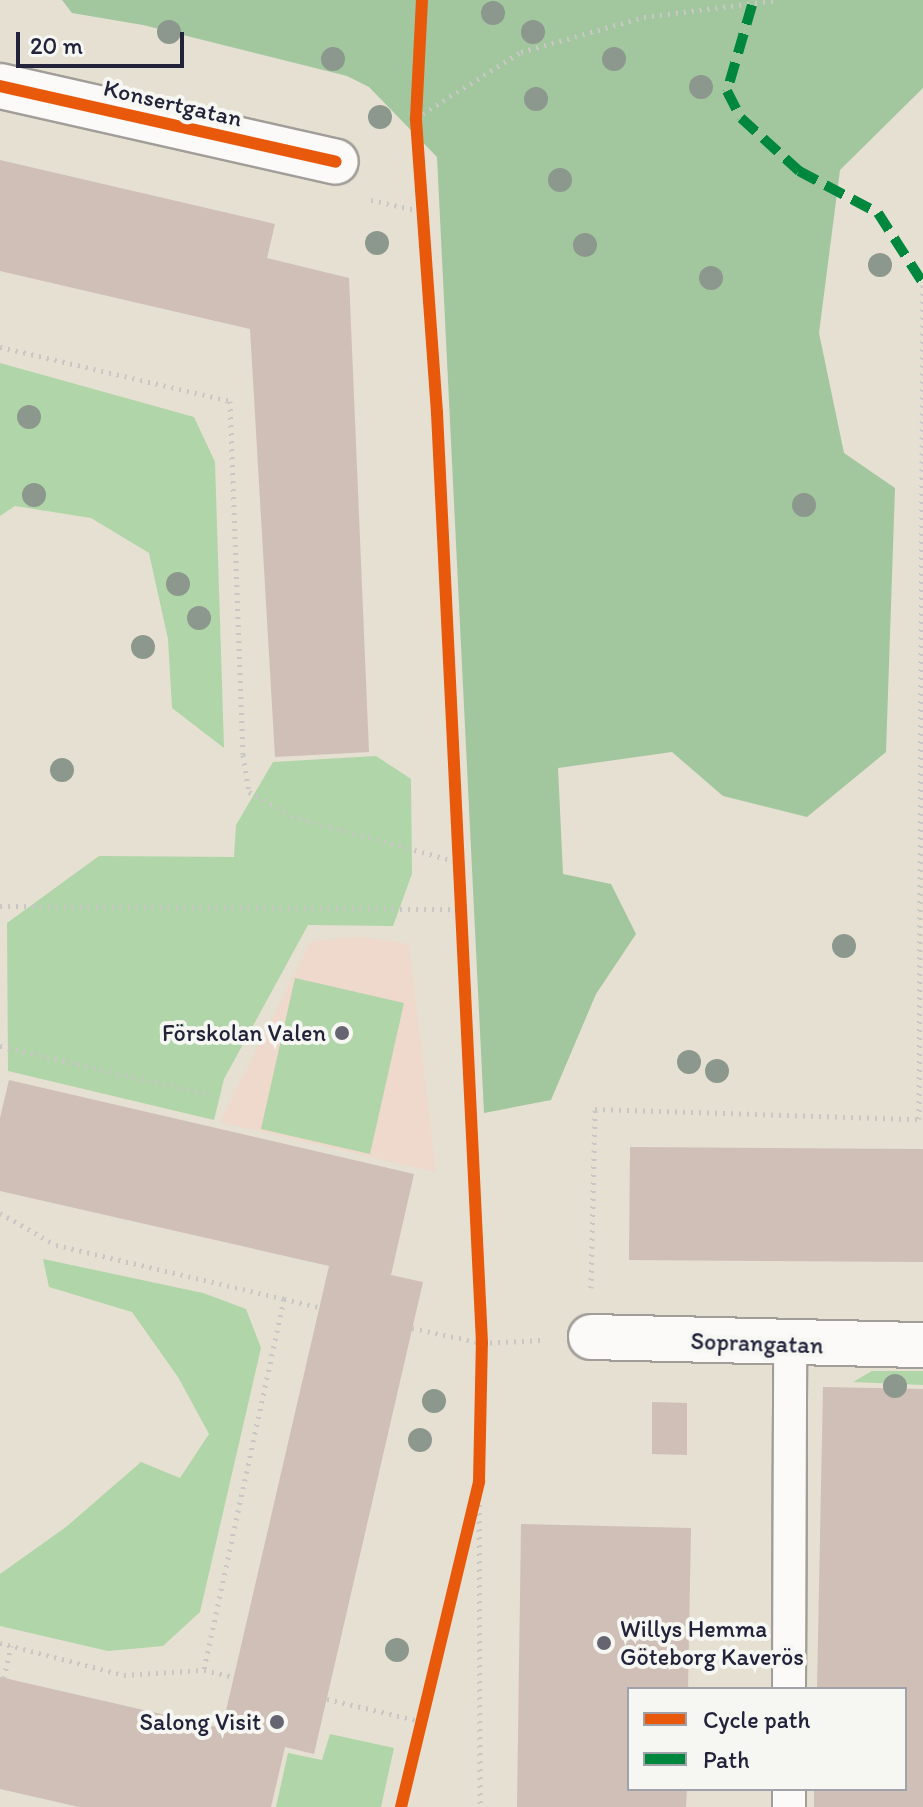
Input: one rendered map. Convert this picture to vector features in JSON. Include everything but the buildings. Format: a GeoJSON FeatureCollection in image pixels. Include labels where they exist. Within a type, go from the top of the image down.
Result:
{"type":"FeatureCollection","features":[{"type":"Feature","properties":{"kind":"street","name":"Konsertgatan"},"geometry":{"type":"LineString","coordinates":[[0,86],[336,162]]}},
{"type":"Feature","properties":{"kind":"street","name":"Soprangatan"},"geometry":{"type":"LineString","coordinates":[[591,1337],[923,1345]]}},
{"type":"Feature","properties":{"kind":"lane"},"geometry":{"type":"LineString","coordinates":[[789,1687],[790,1344]]}},
{"type":"Feature","properties":{"kind":"path"},"geometry":{"type":"LineString","coordinates":[[416,118],[521,52],[644,17],[776,0]]}},
{"type":"Feature","properties":{"kind":"path"},"geometry":{"type":"LineString","coordinates":[[412,1328],[482,1343],[591,1337],[595,1109],[919,1119],[923,283]]}},
{"type":"Feature","properties":{"kind":"path"},"geometry":{"type":"LineString","coordinates":[[0,347],[230,401],[243,755],[249,792],[291,816],[458,862]]}},
{"type":"Feature","properties":{"kind":"path"},"geometry":{"type":"LineString","coordinates":[[0,906],[460,909]]}},
{"type":"Feature","properties":{"kind":"path"},"geometry":{"type":"LineString","coordinates":[[0,1046],[211,1095]]}},
{"type":"Feature","properties":{"kind":"path"},"geometry":{"type":"LineString","coordinates":[[0,1213],[56,1245],[319,1307]]}},
{"type":"Feature","properties":{"kind":"path"},"geometry":{"type":"LineString","coordinates":[[204,1670],[284,1299]]}},
{"type":"Feature","properties":{"kind":"path"},"geometry":{"type":"LineString","coordinates":[[479,1481],[480,1807]]}},
{"type":"Feature","properties":{"kind":"path"},"geometry":{"type":"LineString","coordinates":[[0,1643],[124,1675],[204,1670],[234,1677]]}},
{"type":"Feature","properties":{"kind":"path"},"geometry":{"type":"LineString","coordinates":[[4,1678],[11,1646]]}},
{"type":"Feature","properties":{"kind":"path"},"geometry":{"type":"LineString","coordinates":[[327,1699],[420,1721]]}},
{"type":"Feature","properties":{"kind":"shaded area","name":"Förskolan Valen"},"geometry":{"type":"Polygon","coordinates":[[[363,937],[409,944],[436,1172],[220,1122],[311,941],[363,937]]]}},
{"type":"Feature","properties":{"kind":"green space"},"geometry":{"type":"Polygon","coordinates":[[[62,0],[923,0],[923,88],[840,170],[819,333],[844,453],[895,488],[886,752],[807,817],[723,796],[672,752],[558,768],[563,874],[611,884],[636,934],[596,994],[551,1100],[484,1113],[437,157],[369,87],[347,76],[143,25],[72,13],[62,0]]]}},
{"type":"Feature","properties":{"kind":"green space"},"geometry":{"type":"Polygon","coordinates":[[[0,363],[194,417],[215,462],[224,748],[172,708],[168,639],[149,553],[91,518],[15,506],[0,516],[0,363]]]}},
{"type":"Feature","properties":{"kind":"green space"},"geometry":{"type":"Polygon","coordinates":[[[376,756],[411,779],[412,874],[393,926],[308,925],[224,1079],[214,1120],[8,1071],[7,923],[99,856],[234,857],[236,825],[273,762],[376,756]]]}},
{"type":"Feature","properties":{"kind":"green space"},"geometry":{"type":"Polygon","coordinates":[[[295,978],[404,1003],[370,1154],[261,1129],[295,978]]]}},
{"type":"Feature","properties":{"kind":"green space"},"geometry":{"type":"Polygon","coordinates":[[[43,1259],[203,1293],[246,1309],[261,1348],[200,1612],[163,1646],[108,1651],[0,1626],[0,1574],[66,1527],[141,1462],[180,1478],[209,1434],[178,1377],[132,1312],[49,1287],[43,1259]]]}},
{"type":"Feature","properties":{"kind":"green space"},"geometry":{"type":"Polygon","coordinates":[[[872,1371],[923,1371],[923,1385],[853,1382],[872,1371]]]}},
{"type":"Feature","properties":{"kind":"green space"},"geometry":{"type":"Polygon","coordinates":[[[330,1734],[394,1748],[381,1807],[276,1807],[288,1753],[322,1760],[330,1734]]]}},
{"type":"Feature","properties":{"kind":"marked path"},"geometry":{"type":"LineString","coordinates":[[752,5],[727,91],[741,118],[799,171],[878,213],[923,283]]}},
{"type":"Feature","properties":{"kind":"cycle path"},"geometry":{"type":"LineString","coordinates":[[401,1807],[479,1481],[482,1343],[437,413],[416,118],[422,0]]}},
{"type":"Feature","properties":{"kind":"cycle path"},"geometry":{"type":"LineString","coordinates":[[0,86],[336,162]]}},
{"type":"Feature","properties":{"kind":"place","name":"Förskolan Valen"},"geometry":{"type":"Point","coordinates":[342,1033]}},
{"type":"Feature","properties":{"kind":"place","name":"Willys Hemma Göteborg Kaverös"},"geometry":{"type":"Point","coordinates":[604,1643]}},
{"type":"Feature","properties":{"kind":"place","name":"Salong Visit"},"geometry":{"type":"Point","coordinates":[277,1722]}}]}
